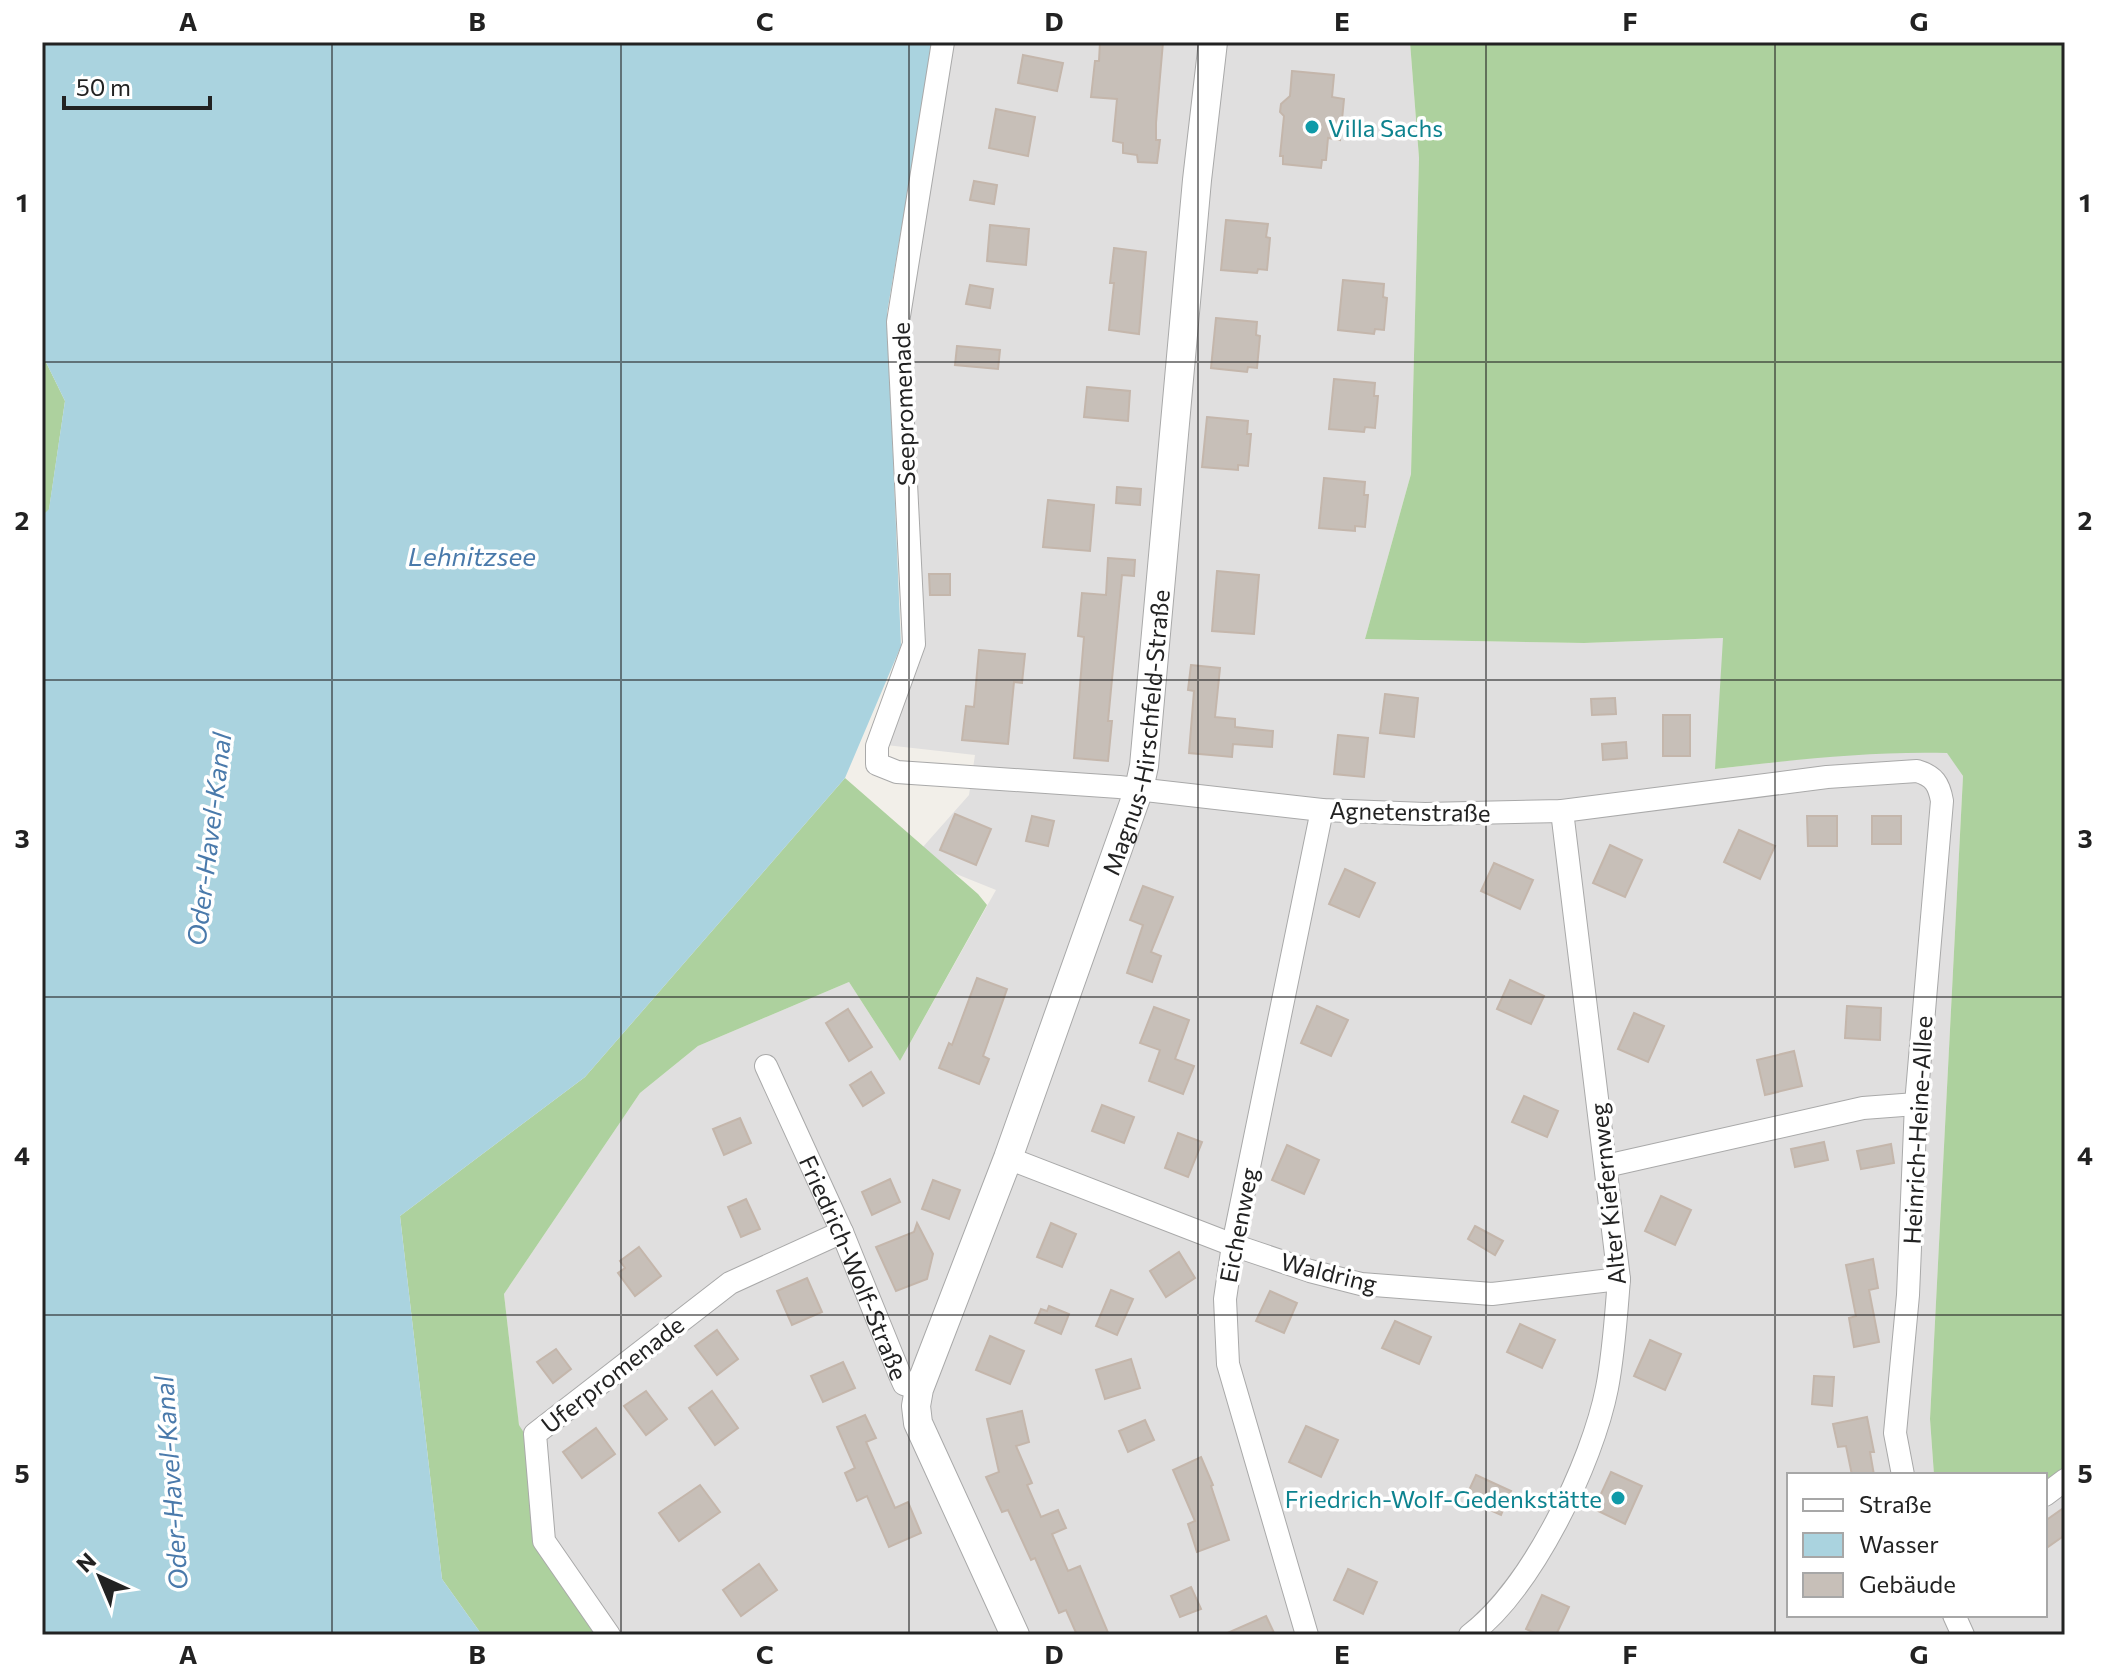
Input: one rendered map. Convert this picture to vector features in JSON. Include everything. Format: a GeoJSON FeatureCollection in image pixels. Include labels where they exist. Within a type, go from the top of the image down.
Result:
{"type":"FeatureCollection","features":[{"type":"Feature","properties":{"kind":"street","name":"Seepromenade"},"geometry":{"type":"LineString","coordinates":[[877,764],[877,746],[914,644],[898,322],[943,42]]}},
{"type":"Feature","properties":{"kind":"street","name":"Magnus-Hirschfeld-Straße"},"geometry":{"type":"LineString","coordinates":[[919,1389],[1008,1158],[1139,789],[1146,750],[1195,195],[1213,42]]}},
{"type":"Feature","properties":{"kind":"street","name":"Agnetenstraße"},"geometry":{"type":"LineString","coordinates":[[877,764],[897,772],[1139,789],[1322,810],[1425,814],[1562,811],[1827,777],[1917,771],[1930,775],[1939,785]]}},
{"type":"Feature","properties":{"kind":"street","name":"Heinrich-Heine-Allee"},"geometry":{"type":"LineString","coordinates":[[1903,1473],[1895,1433],[1908,1295],[1916,1104],[1942,801],[1939,785]]}},
{"type":"Feature","properties":{"kind":"street","name":"Eichenweg"},"geometry":{"type":"LineString","coordinates":[[1307,1635],[1228,1364],[1225,1299],[1233,1245],[1322,810]]}},
{"type":"Feature","properties":{"kind":"street","name":"Alter Kiefernweg"},"geometry":{"type":"LineString","coordinates":[[1470,1635],[1485,1624],[1536,1558],[1578,1481],[1607,1391],[1619,1279],[1562,811]]}},
{"type":"Feature","properties":{"kind":"street","name":"Friedrich-Wolf-Straße"},"geometry":{"type":"LineString","coordinates":[[766,1066],[842,1232],[904,1384],[919,1389],[916,1406],[918,1423],[1015,1635]]}},
{"type":"Feature","properties":{"kind":"street"},"geometry":{"type":"LineString","coordinates":[[1606,1166],[1863,1108],[1916,1104]]}},
{"type":"Feature","properties":{"kind":"street","name":"Waldring"},"geometry":{"type":"LineString","coordinates":[[1008,1158],[1233,1245],[1310,1271],[1361,1284],[1492,1294],[1619,1279]]}},
{"type":"Feature","properties":{"kind":"street","name":"Uferpromenade"},"geometry":{"type":"LineString","coordinates":[[609,1635],[544,1541],[535,1434],[730,1283],[842,1232]]}},
{"type":"Feature","properties":{"kind":"street"},"geometry":{"type":"LineString","coordinates":[[2047,1494],[2065,1480]]}},
{"type":"Feature","properties":{"kind":"shaded area"},"geometry":{"type":"Polygon","coordinates":[[[951,42],[1410,42],[1419,158],[1411,474],[1365,639],[1584,643],[1724,638],[1716,769],[1834,755],[1894,751],[1947,752],[1963,776],[1930,1419],[1934,1473],[1787,1473],[1787,1617],[2047,1617],[2047,1483],[2065,1469],[2065,1635],[620,1635],[551,1536],[542,1461],[519,1426],[504,1294],[640,1093],[698,1046],[849,982],[900,1061],[996,890],[914,857],[969,795],[975,755],[877,744],[920,644],[905,323],[951,42]]]}},
{"type":"Feature","properties":{"kind":"green space"},"geometry":{"type":"Polygon","coordinates":[[[1410,42],[2065,42],[2065,1469],[2047,1483],[2047,1473],[1934,1473],[1930,1419],[1963,776],[1947,753],[1802,759],[1715,769],[1723,638],[1584,643],[1365,639],[1411,474],[1419,158],[1410,42]]]}},
{"type":"Feature","properties":{"kind":"green space"},"geometry":{"type":"Polygon","coordinates":[[[42,354],[65,401],[49,510],[42,516],[42,354]]]}},
{"type":"Feature","properties":{"kind":"green space"},"geometry":{"type":"Polygon","coordinates":[[[845,778],[987,905],[900,1061],[849,982],[698,1046],[640,1093],[504,1294],[519,1425],[542,1461],[552,1536],[620,1635],[482,1635],[442,1579],[400,1216],[585,1077],[845,778]]]}},
{"type":"Feature","properties":{"kind":"water","name":"Lehnitzsee"},"geometry":{"type":"Polygon","coordinates":[[[42,42],[933,42],[887,313],[901,646],[845,778],[585,1077],[400,1216],[442,1579],[482,1635],[42,1635],[42,516],[49,509],[65,401],[42,354],[42,42]]]}},
{"type":"Feature","properties":{"kind":"building"},"geometry":{"type":"Polygon","coordinates":[[[1100,42],[1163,42],[1156,123],[1156,140],[1160,140],[1157,163],[1138,162],[1137,155],[1123,153],[1123,143],[1113,141],[1117,99],[1091,97],[1100,42]]]}},
{"type":"Feature","properties":{"kind":"building"},"geometry":{"type":"Polygon","coordinates":[[[1023,55],[1063,63],[1057,91],[1018,83],[1023,55]]]}},
{"type":"Feature","properties":{"kind":"building","name":"Villa Sachs"},"geometry":{"type":"Polygon","coordinates":[[[1292,71],[1334,75],[1332,97],[1344,99],[1340,140],[1328,138],[1326,160],[1322,160],[1321,168],[1283,164],[1283,156],[1280,156],[1284,116],[1280,112],[1281,104],[1290,96],[1292,71]]]}},
{"type":"Feature","properties":{"kind":"building"},"geometry":{"type":"Polygon","coordinates":[[[996,109],[1035,117],[1028,156],[989,148],[996,109]]]}},
{"type":"Feature","properties":{"kind":"building"},"geometry":{"type":"Polygon","coordinates":[[[974,181],[997,185],[994,204],[970,200],[974,181]]]}},
{"type":"Feature","properties":{"kind":"building"},"geometry":{"type":"Polygon","coordinates":[[[1226,220],[1268,224],[1267,270],[1258,269],[1257,273],[1221,270],[1226,220]]]}},
{"type":"Feature","properties":{"kind":"building"},"geometry":{"type":"Polygon","coordinates":[[[990,225],[1029,229],[1026,265],[987,261],[990,225]]]}},
{"type":"Feature","properties":{"kind":"building"},"geometry":{"type":"Polygon","coordinates":[[[1114,248],[1146,252],[1139,334],[1109,330],[1114,248]]]}},
{"type":"Feature","properties":{"kind":"building"},"geometry":{"type":"Polygon","coordinates":[[[1343,280],[1384,284],[1383,297],[1387,298],[1384,330],[1375,329],[1374,334],[1338,330],[1343,280]]]}},
{"type":"Feature","properties":{"kind":"building"},"geometry":{"type":"Polygon","coordinates":[[[970,285],[993,289],[990,308],[966,304],[970,285]]]}},
{"type":"Feature","properties":{"kind":"building"},"geometry":{"type":"Polygon","coordinates":[[[1216,318],[1257,322],[1256,335],[1260,336],[1257,368],[1248,367],[1247,372],[1211,368],[1216,318]]]}},
{"type":"Feature","properties":{"kind":"building"},"geometry":{"type":"Polygon","coordinates":[[[957,346],[1000,350],[998,369],[955,365],[957,346]]]}},
{"type":"Feature","properties":{"kind":"building"},"geometry":{"type":"Polygon","coordinates":[[[1334,379],[1375,383],[1374,396],[1378,396],[1375,428],[1365,427],[1364,432],[1329,429],[1334,379]]]}},
{"type":"Feature","properties":{"kind":"building"},"geometry":{"type":"Polygon","coordinates":[[[1087,387],[1130,391],[1128,421],[1084,417],[1087,387]]]}},
{"type":"Feature","properties":{"kind":"building"},"geometry":{"type":"Polygon","coordinates":[[[1207,417],[1248,421],[1247,434],[1251,434],[1248,466],[1238,465],[1238,470],[1202,467],[1207,417]]]}},
{"type":"Feature","properties":{"kind":"building"},"geometry":{"type":"Polygon","coordinates":[[[1324,478],[1365,482],[1364,495],[1368,495],[1365,527],[1355,526],[1355,531],[1319,528],[1324,478]]]}},
{"type":"Feature","properties":{"kind":"building"},"geometry":{"type":"Polygon","coordinates":[[[1117,487],[1141,489],[1140,505],[1116,503],[1117,487]]]}},
{"type":"Feature","properties":{"kind":"building"},"geometry":{"type":"Polygon","coordinates":[[[1048,500],[1094,505],[1090,551],[1043,547],[1048,500]]]}},
{"type":"Feature","properties":{"kind":"building"},"geometry":{"type":"Polygon","coordinates":[[[1108,558],[1135,560],[1134,576],[1122,575],[1108,721],[1112,721],[1108,761],[1074,758],[1084,637],[1078,636],[1082,593],[1106,595],[1108,558]]]}},
{"type":"Feature","properties":{"kind":"building"},"geometry":{"type":"Polygon","coordinates":[[[1217,571],[1259,575],[1254,634],[1212,631],[1217,571]]]}},
{"type":"Feature","properties":{"kind":"building"},"geometry":{"type":"Polygon","coordinates":[[[929,574],[950,574],[950,595],[930,595],[929,574]]]}},
{"type":"Feature","properties":{"kind":"building"},"geometry":{"type":"Polygon","coordinates":[[[979,650],[1025,654],[1022,683],[1014,682],[1008,744],[962,740],[966,706],[974,707],[979,650]]]}},
{"type":"Feature","properties":{"kind":"building"},"geometry":{"type":"Polygon","coordinates":[[[1191,665],[1220,668],[1215,717],[1235,719],[1235,727],[1273,731],[1272,747],[1233,744],[1232,757],[1189,753],[1194,691],[1188,690],[1191,665]]]}},
{"type":"Feature","properties":{"kind":"building"},"geometry":{"type":"Polygon","coordinates":[[[1385,694],[1418,698],[1414,737],[1380,733],[1385,694]]]}},
{"type":"Feature","properties":{"kind":"building"},"geometry":{"type":"Polygon","coordinates":[[[1615,698],[1616,714],[1592,715],[1591,699],[1615,698]]]}},
{"type":"Feature","properties":{"kind":"building"},"geometry":{"type":"Polygon","coordinates":[[[1663,715],[1690,715],[1690,756],[1663,756],[1663,715]]]}},
{"type":"Feature","properties":{"kind":"building"},"geometry":{"type":"Polygon","coordinates":[[[1338,735],[1368,738],[1364,777],[1334,774],[1338,735]]]}},
{"type":"Feature","properties":{"kind":"building"},"geometry":{"type":"Polygon","coordinates":[[[1626,742],[1627,758],[1603,760],[1602,744],[1626,742]]]}},
{"type":"Feature","properties":{"kind":"building"},"geometry":{"type":"Polygon","coordinates":[[[955,814],[991,829],[976,865],[940,850],[955,814]]]}},
{"type":"Feature","properties":{"kind":"building"},"geometry":{"type":"Polygon","coordinates":[[[1032,816],[1054,821],[1048,846],[1026,841],[1032,816]]]}},
{"type":"Feature","properties":{"kind":"building"},"geometry":{"type":"Polygon","coordinates":[[[1807,816],[1837,816],[1837,846],[1808,846],[1807,816]]]}},
{"type":"Feature","properties":{"kind":"building"},"geometry":{"type":"Polygon","coordinates":[[[1872,816],[1901,816],[1901,844],[1872,844],[1872,816]]]}},
{"type":"Feature","properties":{"kind":"building"},"geometry":{"type":"Polygon","coordinates":[[[1739,830],[1775,846],[1760,879],[1724,862],[1739,830]]]}},
{"type":"Feature","properties":{"kind":"building"},"geometry":{"type":"Polygon","coordinates":[[[1610,845],[1642,860],[1625,897],[1593,883],[1610,845]]]}},
{"type":"Feature","properties":{"kind":"building"},"geometry":{"type":"Polygon","coordinates":[[[1494,863],[1533,880],[1520,909],[1481,891],[1494,863]]]}},
{"type":"Feature","properties":{"kind":"building"},"geometry":{"type":"Polygon","coordinates":[[[1345,869],[1375,883],[1359,917],[1329,904],[1345,869]]]}},
{"type":"Feature","properties":{"kind":"building"},"geometry":{"type":"Polygon","coordinates":[[[1143,886],[1173,897],[1151,952],[1161,956],[1152,982],[1127,973],[1143,925],[1130,920],[1143,886]]]}},
{"type":"Feature","properties":{"kind":"building"},"geometry":{"type":"Polygon","coordinates":[[[977,978],[1007,989],[983,1056],[989,1059],[979,1084],[939,1068],[949,1043],[952,1045],[977,978]]]}},
{"type":"Feature","properties":{"kind":"building"},"geometry":{"type":"Polygon","coordinates":[[[1510,980],[1544,996],[1531,1024],[1497,1009],[1510,980]]]}},
{"type":"Feature","properties":{"kind":"building"},"geometry":{"type":"Polygon","coordinates":[[[1317,1006],[1348,1020],[1331,1056],[1301,1043],[1317,1006]]]}},
{"type":"Feature","properties":{"kind":"building"},"geometry":{"type":"Polygon","coordinates":[[[1847,1006],[1881,1008],[1880,1040],[1845,1038],[1847,1006]]]}},
{"type":"Feature","properties":{"kind":"building"},"geometry":{"type":"Polygon","coordinates":[[[1154,1007],[1189,1020],[1175,1059],[1194,1066],[1183,1094],[1149,1081],[1160,1050],[1140,1043],[1154,1007]]]}},
{"type":"Feature","properties":{"kind":"building"},"geometry":{"type":"Polygon","coordinates":[[[848,1009],[872,1047],[849,1061],[826,1023],[848,1009]]]}},
{"type":"Feature","properties":{"kind":"building"},"geometry":{"type":"Polygon","coordinates":[[[1634,1013],[1664,1026],[1648,1062],[1618,1049],[1634,1013]]]}},
{"type":"Feature","properties":{"kind":"building"},"geometry":{"type":"Polygon","coordinates":[[[1794,1051],[1802,1086],[1765,1095],[1757,1060],[1794,1051]]]}},
{"type":"Feature","properties":{"kind":"building"},"geometry":{"type":"Polygon","coordinates":[[[871,1072],[884,1093],[863,1106],[850,1085],[871,1072]]]}},
{"type":"Feature","properties":{"kind":"building"},"geometry":{"type":"Polygon","coordinates":[[[1524,1096],[1558,1111],[1547,1137],[1512,1122],[1524,1096]]]}},
{"type":"Feature","properties":{"kind":"building"},"geometry":{"type":"Polygon","coordinates":[[[1102,1105],[1134,1117],[1124,1143],[1092,1131],[1102,1105]]]}},
{"type":"Feature","properties":{"kind":"building"},"geometry":{"type":"Polygon","coordinates":[[[740,1118],[751,1143],[724,1155],[713,1129],[740,1118]]]}},
{"type":"Feature","properties":{"kind":"building"},"geometry":{"type":"Polygon","coordinates":[[[1178,1133],[1202,1142],[1188,1177],[1165,1168],[1178,1133]]]}},
{"type":"Feature","properties":{"kind":"building"},"geometry":{"type":"Polygon","coordinates":[[[1824,1142],[1828,1160],[1795,1167],[1791,1149],[1824,1142]]]}},
{"type":"Feature","properties":{"kind":"building"},"geometry":{"type":"Polygon","coordinates":[[[1891,1144],[1894,1163],[1861,1169],[1857,1151],[1891,1144]]]}},
{"type":"Feature","properties":{"kind":"building"},"geometry":{"type":"Polygon","coordinates":[[[1287,1145],[1319,1160],[1304,1194],[1272,1180],[1287,1145]]]}},
{"type":"Feature","properties":{"kind":"building"},"geometry":{"type":"Polygon","coordinates":[[[890,1179],[900,1202],[872,1215],[862,1192],[890,1179]]]}},
{"type":"Feature","properties":{"kind":"building"},"geometry":{"type":"Polygon","coordinates":[[[933,1180],[960,1190],[949,1219],[922,1209],[933,1180]]]}},
{"type":"Feature","properties":{"kind":"building"},"geometry":{"type":"Polygon","coordinates":[[[1661,1196],[1691,1210],[1675,1245],[1645,1231],[1661,1196]]]}},
{"type":"Feature","properties":{"kind":"building"},"geometry":{"type":"Polygon","coordinates":[[[746,1199],[760,1229],[741,1237],[728,1207],[746,1199]]]}},
{"type":"Feature","properties":{"kind":"building"},"geometry":{"type":"Polygon","coordinates":[[[917,1223],[933,1254],[927,1279],[896,1291],[876,1247],[914,1232],[917,1223]]]}},
{"type":"Feature","properties":{"kind":"building"},"geometry":{"type":"Polygon","coordinates":[[[1051,1223],[1076,1234],[1062,1267],[1037,1257],[1051,1223]]]}},
{"type":"Feature","properties":{"kind":"building"},"geometry":{"type":"Polygon","coordinates":[[[1475,1226],[1503,1241],[1495,1255],[1468,1239],[1475,1226]]]}},
{"type":"Feature","properties":{"kind":"building"},"geometry":{"type":"Polygon","coordinates":[[[639,1247],[661,1276],[635,1296],[618,1273],[625,1268],[620,1261],[639,1247]]]}},
{"type":"Feature","properties":{"kind":"building"},"geometry":{"type":"Polygon","coordinates":[[[1179,1252],[1195,1278],[1166,1297],[1150,1271],[1179,1252]]]}},
{"type":"Feature","properties":{"kind":"building"},"geometry":{"type":"Polygon","coordinates":[[[1873,1259],[1878,1288],[1869,1290],[1879,1342],[1854,1347],[1849,1318],[1856,1316],[1846,1265],[1873,1259]]]}},
{"type":"Feature","properties":{"kind":"building"},"geometry":{"type":"Polygon","coordinates":[[[807,1278],[822,1312],[792,1325],[777,1291],[807,1278]]]}},
{"type":"Feature","properties":{"kind":"building"},"geometry":{"type":"Polygon","coordinates":[[[1111,1290],[1133,1299],[1117,1335],[1096,1326],[1111,1290]]]}},
{"type":"Feature","properties":{"kind":"building"},"geometry":{"type":"Polygon","coordinates":[[[1270,1291],[1297,1303],[1284,1333],[1256,1321],[1270,1291]]]}},
{"type":"Feature","properties":{"kind":"building"},"geometry":{"type":"Polygon","coordinates":[[[1049,1306],[1069,1314],[1061,1334],[1035,1323],[1041,1309],[1047,1311],[1049,1306]]]}},
{"type":"Feature","properties":{"kind":"building"},"geometry":{"type":"Polygon","coordinates":[[[1395,1321],[1431,1337],[1419,1364],[1382,1348],[1395,1321]]]}},
{"type":"Feature","properties":{"kind":"building"},"geometry":{"type":"Polygon","coordinates":[[[1520,1324],[1555,1340],[1542,1368],[1507,1352],[1520,1324]]]}},
{"type":"Feature","properties":{"kind":"building"},"geometry":{"type":"Polygon","coordinates":[[[717,1330],[738,1359],[717,1375],[695,1346],[717,1330]]]}},
{"type":"Feature","properties":{"kind":"building"},"geometry":{"type":"Polygon","coordinates":[[[990,1336],[1024,1351],[1010,1384],[976,1370],[990,1336]]]}},
{"type":"Feature","properties":{"kind":"building"},"geometry":{"type":"Polygon","coordinates":[[[1650,1340],[1681,1354],[1665,1390],[1634,1376],[1650,1340]]]}},
{"type":"Feature","properties":{"kind":"building"},"geometry":{"type":"Polygon","coordinates":[[[556,1349],[571,1369],[553,1383],[537,1362],[556,1349]]]}},
{"type":"Feature","properties":{"kind":"building"},"geometry":{"type":"Polygon","coordinates":[[[1131,1359],[1140,1388],[1105,1399],[1096,1370],[1131,1359]]]}},
{"type":"Feature","properties":{"kind":"building"},"geometry":{"type":"Polygon","coordinates":[[[843,1362],[855,1388],[823,1402],[811,1376],[843,1362]]]}},
{"type":"Feature","properties":{"kind":"building"},"geometry":{"type":"Polygon","coordinates":[[[1814,1376],[1834,1377],[1832,1406],[1812,1404],[1814,1376]]]}},
{"type":"Feature","properties":{"kind":"building"},"geometry":{"type":"Polygon","coordinates":[[[646,1391],[667,1419],[646,1435],[624,1406],[646,1391]]]}},
{"type":"Feature","properties":{"kind":"building"},"geometry":{"type":"Polygon","coordinates":[[[712,1391],[738,1428],[715,1445],[689,1408],[712,1391]]]}},
{"type":"Feature","properties":{"kind":"building"},"geometry":{"type":"Polygon","coordinates":[[[1022,1411],[1029,1442],[1016,1446],[1032,1483],[1027,1485],[1041,1517],[1058,1510],[1066,1528],[1052,1534],[1068,1571],[1080,1566],[1109,1635],[1077,1635],[1066,1610],[1059,1613],[1035,1558],[1031,1560],[1008,1510],[1002,1512],[986,1477],[999,1472],[987,1419],[1022,1411]]]}},
{"type":"Feature","properties":{"kind":"building"},"geometry":{"type":"Polygon","coordinates":[[[865,1415],[876,1438],[866,1442],[895,1508],[908,1502],[921,1533],[889,1547],[867,1496],[857,1501],[845,1473],[855,1468],[837,1427],[865,1415]]]}},
{"type":"Feature","properties":{"kind":"building"},"geometry":{"type":"Polygon","coordinates":[[[1867,1417],[1874,1452],[1870,1452],[1874,1473],[1852,1473],[1846,1446],[1838,1447],[1833,1424],[1867,1417]]]}},
{"type":"Feature","properties":{"kind":"building"},"geometry":{"type":"Polygon","coordinates":[[[1145,1420],[1154,1440],[1128,1452],[1119,1431],[1145,1420]]]}},
{"type":"Feature","properties":{"kind":"building"},"geometry":{"type":"Polygon","coordinates":[[[1306,1426],[1338,1440],[1321,1477],[1289,1462],[1306,1426]]]}},
{"type":"Feature","properties":{"kind":"building"},"geometry":{"type":"Polygon","coordinates":[[[596,1428],[615,1454],[582,1478],[563,1452],[596,1428]]]}},
{"type":"Feature","properties":{"kind":"building"},"geometry":{"type":"Polygon","coordinates":[[[1201,1457],[1213,1485],[1229,1540],[1197,1552],[1188,1524],[1195,1521],[1173,1470],[1201,1457]]]}},
{"type":"Feature","properties":{"kind":"building","name":"Friedrich-Wolf-Gedenkstätte"},"geometry":{"type":"Polygon","coordinates":[[[1611,1472],[1642,1486],[1625,1524],[1594,1509],[1611,1472]]]}},
{"type":"Feature","properties":{"kind":"building"},"geometry":{"type":"Polygon","coordinates":[[[1476,1475],[1511,1491],[1501,1515],[1465,1499],[1476,1475]]]}},
{"type":"Feature","properties":{"kind":"building"},"geometry":{"type":"Polygon","coordinates":[[[700,1485],[720,1512],[679,1541],[659,1513],[700,1485]]]}},
{"type":"Feature","properties":{"kind":"building"},"geometry":{"type":"Polygon","coordinates":[[[2065,1507],[2065,1535],[2047,1548],[2047,1520],[2065,1507]]]}},
{"type":"Feature","properties":{"kind":"building"},"geometry":{"type":"Polygon","coordinates":[[[759,1564],[777,1590],[741,1616],[723,1590],[759,1564]]]}},
{"type":"Feature","properties":{"kind":"building"},"geometry":{"type":"Polygon","coordinates":[[[1348,1569],[1377,1582],[1363,1614],[1334,1600],[1348,1569]]]}},
{"type":"Feature","properties":{"kind":"building"},"geometry":{"type":"Polygon","coordinates":[[[1191,1587],[1201,1609],[1180,1617],[1171,1596],[1191,1587]]]}},
{"type":"Feature","properties":{"kind":"building"},"geometry":{"type":"Polygon","coordinates":[[[1542,1595],[1569,1607],[1556,1635],[1539,1635],[1526,1629],[1542,1595]]]}},
{"type":"Feature","properties":{"kind":"building"},"geometry":{"type":"Polygon","coordinates":[[[1266,1616],[1275,1635],[1223,1635],[1266,1616]]]}},
{"type":"Feature","properties":{"kind":"place","name":"Villa Sachs"},"geometry":{"type":"Point","coordinates":[1312,127]}},
{"type":"Feature","properties":{"kind":"place","name":"Friedrich-Wolf-Gedenkstätte"},"geometry":{"type":"Point","coordinates":[1618,1498]}},
{"type":"Feature","properties":{"kind":"water label","name":"Oder-Havel-Kanal"},"geometry":{"type":"Point","coordinates":[208,839]}},
{"type":"Feature","properties":{"kind":"water label","name":"Oder-Havel-Kanal"},"geometry":{"type":"Point","coordinates":[170,1483]}}]}
